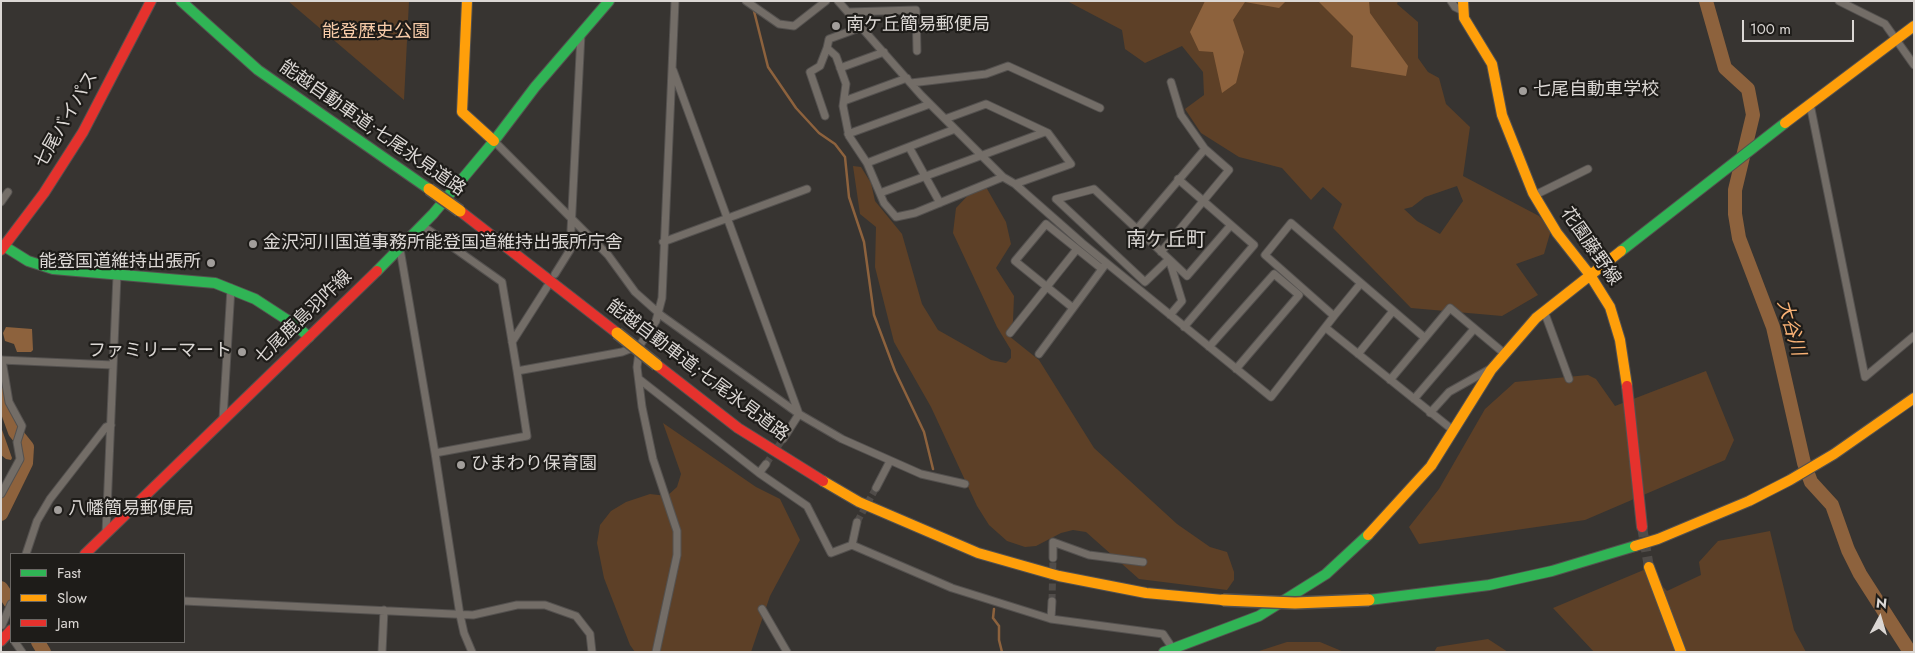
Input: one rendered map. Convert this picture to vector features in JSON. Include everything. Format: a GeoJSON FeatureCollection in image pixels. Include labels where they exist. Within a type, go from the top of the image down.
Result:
{"type":"FeatureCollection","features":[{"type":"Feature","properties":{"kind":"main road","name":"七尾バイパス"},"geometry":{"type":"LineString","coordinates":[[2,247],[44,193],[87,124],[151,1]]}},
{"type":"Feature","properties":{"kind":"main road","name":"能越自動車道;七尾氷見道路"},"geometry":{"type":"LineString","coordinates":[[181,1],[258,70],[460,211],[738,428],[778,455],[859,502],[939,538],[986,555],[1059,576],[1146,593],[1223,600],[1295,603],[1369,600],[1489,585],[1604,556],[1705,520],[1790,480],[1834,454],[1914,398]]}},
{"type":"Feature","properties":{"kind":"main road"},"geometry":{"type":"LineString","coordinates":[[467,1],[462,112],[487,137],[494,141]]}},
{"type":"Feature","properties":{"kind":"main road","name":"七尾鹿島羽咋線"},"geometry":{"type":"LineString","coordinates":[[86,553],[422,226],[494,141],[535,87],[609,1]]}},
{"type":"Feature","properties":{"kind":"main road","name":"花園藤野線"},"geometry":{"type":"LineString","coordinates":[[1463,6],[1467,24],[1492,64],[1502,115],[1534,195],[1557,233],[1590,276],[1610,307],[1620,340],[1635,448],[1642,527]]}},
{"type":"Feature","properties":{"kind":"main road"},"geometry":{"type":"LineString","coordinates":[[1168,650],[1259,616],[1326,574],[1398,504],[1431,466],[1494,367],[1544,311],[1810,104],[1914,26]]}},
{"type":"Feature","properties":{"kind":"main road"},"geometry":{"type":"LineString","coordinates":[[2,247],[28,261],[53,269],[180,278],[231,288],[278,312],[309,337]]}},
{"type":"Feature","properties":{"kind":"main road"},"geometry":{"type":"LineString","coordinates":[[1649,567],[1681,652]]}},
{"type":"Feature","properties":{"kind":"street"},"geometry":{"type":"LineString","coordinates":[[656,652],[677,555],[677,531],[654,459],[642,407],[637,367],[640,346],[656,321],[662,298],[675,1]]}},
{"type":"Feature","properties":{"kind":"street"},"geometry":{"type":"LineString","coordinates":[[747,2],[779,24],[794,26],[826,1]]}},
{"type":"Feature","properties":{"kind":"street"},"geometry":{"type":"LineString","coordinates":[[838,1],[930,104],[1003,177],[1015,184],[1104,266]]}},
{"type":"Feature","properties":{"kind":"street"},"geometry":{"type":"LineString","coordinates":[[1451,1],[1454,7],[1463,6]]}},
{"type":"Feature","properties":{"kind":"street"},"geometry":{"type":"LineString","coordinates":[[1839,1],[1884,24],[1914,65]]}},
{"type":"Feature","properties":{"kind":"street"},"geometry":{"type":"LineString","coordinates":[[848,12],[916,10],[917,51]]}},
{"type":"Feature","properties":{"kind":"street"},"geometry":{"type":"LineString","coordinates":[[825,116],[810,72],[820,66],[830,39],[862,27]]}},
{"type":"Feature","properties":{"kind":"street"},"geometry":{"type":"LineString","coordinates":[[555,274],[570,250],[580,34]]}},
{"type":"Feature","properties":{"kind":"street"},"geometry":{"type":"LineString","coordinates":[[828,48],[836,56],[846,84],[844,101],[848,134],[867,163],[884,203],[896,217],[916,213],[1003,177]]}},
{"type":"Feature","properties":{"kind":"street"},"geometry":{"type":"LineString","coordinates":[[840,68],[884,52]]}},
{"type":"Feature","properties":{"kind":"street"},"geometry":{"type":"LineString","coordinates":[[844,101],[909,80],[986,74],[1008,66],[1100,108]]}},
{"type":"Feature","properties":{"kind":"street"},"geometry":{"type":"LineString","coordinates":[[672,67],[798,414]]}},
{"type":"Feature","properties":{"kind":"street"},"geometry":{"type":"LineString","coordinates":[[1161,252],[1229,170],[1205,149],[1181,115],[1171,82]]}},
{"type":"Feature","properties":{"kind":"street"},"geometry":{"type":"LineString","coordinates":[[848,134],[930,104]]}},
{"type":"Feature","properties":{"kind":"street"},"geometry":{"type":"LineString","coordinates":[[945,119],[986,104],[1045,132],[1070,164],[1015,184]]}},
{"type":"Feature","properties":{"kind":"street"},"geometry":{"type":"LineString","coordinates":[[1810,104],[1865,377],[1914,336]]}},
{"type":"Feature","properties":{"kind":"street"},"geometry":{"type":"LineString","coordinates":[[867,163],[955,129]]}},
{"type":"Feature","properties":{"kind":"street"},"geometry":{"type":"LineString","coordinates":[[880,193],[1045,132]]}},
{"type":"Feature","properties":{"kind":"street"},"geometry":{"type":"LineString","coordinates":[[494,141],[608,255],[635,292],[658,313],[798,414],[842,439],[921,474],[966,484]]}},
{"type":"Feature","properties":{"kind":"street"},"geometry":{"type":"LineString","coordinates":[[909,147],[940,203]]}},
{"type":"Feature","properties":{"kind":"street"},"geometry":{"type":"LineString","coordinates":[[1137,230],[1205,149]]}},
{"type":"Feature","properties":{"kind":"street"},"geometry":{"type":"LineString","coordinates":[[1534,195],[1588,169]]}},
{"type":"Feature","properties":{"kind":"street"},"geometry":{"type":"LineString","coordinates":[[1178,179],[1254,245],[1184,326]]}},
{"type":"Feature","properties":{"kind":"street"},"geometry":{"type":"LineString","coordinates":[[663,242],[807,189]]}},
{"type":"Feature","properties":{"kind":"street"},"geometry":{"type":"LineString","coordinates":[[1169,259],[1145,282],[1056,199],[1094,189],[1137,230],[1169,259],[1187,276]]}},
{"type":"Feature","properties":{"kind":"street"},"geometry":{"type":"LineString","coordinates":[[1,202],[8,192]]}},
{"type":"Feature","properties":{"kind":"street"},"geometry":{"type":"LineString","coordinates":[[1334,316],[1265,255],[1291,223],[1425,338]]}},
{"type":"Feature","properties":{"kind":"street"},"geometry":{"type":"LineString","coordinates":[[1073,308],[1015,261],[1046,224],[1077,249],[1104,266],[1170,315],[1271,397],[1361,284]]}},
{"type":"Feature","properties":{"kind":"street"},"geometry":{"type":"LineString","coordinates":[[422,226],[502,282],[527,436],[435,453]]}},
{"type":"Feature","properties":{"kind":"street"},"geometry":{"type":"LineString","coordinates":[[1177,287],[1231,226]]}},
{"type":"Feature","properties":{"kind":"street"},"geometry":{"type":"LineString","coordinates":[[400,249],[435,453],[460,615],[464,633],[472,652]]}},
{"type":"Feature","properties":{"kind":"street"},"geometry":{"type":"LineString","coordinates":[[1010,333],[1077,249]]}},
{"type":"Feature","properties":{"kind":"street"},"geometry":{"type":"LineString","coordinates":[[1169,259],[1182,301],[1170,315]]}},
{"type":"Feature","properties":{"kind":"street"},"geometry":{"type":"LineString","coordinates":[[1039,354],[1104,266]]}},
{"type":"Feature","properties":{"kind":"street"},"geometry":{"type":"LineString","coordinates":[[1209,347],[1274,274],[1300,295],[1236,369]]}},
{"type":"Feature","properties":{"kind":"street"},"geometry":{"type":"LineString","coordinates":[[106,533],[117,275]]}},
{"type":"Feature","properties":{"kind":"street"},"geometry":{"type":"LineString","coordinates":[[512,342],[547,287]]}},
{"type":"Feature","properties":{"kind":"street"},"geometry":{"type":"LineString","coordinates":[[223,419],[231,288]]}},
{"type":"Feature","properties":{"kind":"street"},"geometry":{"type":"LineString","coordinates":[[1390,380],[1450,308],[1505,354]]}},
{"type":"Feature","properties":{"kind":"street"},"geometry":{"type":"LineString","coordinates":[[1358,354],[1393,311]]}},
{"type":"Feature","properties":{"kind":"street"},"geometry":{"type":"LineString","coordinates":[[1544,311],[1569,379]]}},
{"type":"Feature","properties":{"kind":"street"},"geometry":{"type":"LineString","coordinates":[[1326,328],[1454,431]]}},
{"type":"Feature","properties":{"kind":"street"},"geometry":{"type":"LineString","coordinates":[[1414,400],[1474,329]]}},
{"type":"Feature","properties":{"kind":"street"},"geometry":{"type":"LineString","coordinates":[[517,371],[622,352],[640,346]]}},
{"type":"Feature","properties":{"kind":"street"},"geometry":{"type":"LineString","coordinates":[[1,494],[20,459],[18,440],[22,426],[8,402],[1,360],[113,365]]}},
{"type":"Feature","properties":{"kind":"street"},"geometry":{"type":"LineString","coordinates":[[1430,412],[1449,392],[1494,367]]}},
{"type":"Feature","properties":{"kind":"street"},"geometry":{"type":"LineString","coordinates":[[639,379],[759,474],[807,506],[831,553],[852,546],[952,588],[1051,619],[1163,634],[1168,650]]}},
{"type":"Feature","properties":{"kind":"street"},"geometry":{"type":"LineString","coordinates":[[783,439],[798,414]]}},
{"type":"Feature","properties":{"kind":"street"},"geometry":{"type":"LineString","coordinates":[[26,553],[38,521],[50,499],[106,427],[111,425]]}},
{"type":"Feature","properties":{"kind":"street"},"geometry":{"type":"LineString","coordinates":[[876,488],[890,461]]}},
{"type":"Feature","properties":{"kind":"street"},"geometry":{"type":"LineString","coordinates":[[759,474],[766,464]]}},
{"type":"Feature","properties":{"kind":"street"},"geometry":{"type":"LineString","coordinates":[[852,546],[857,522]]}},
{"type":"Feature","properties":{"kind":"street"},"geometry":{"type":"LineString","coordinates":[[1053,558],[1053,542],[1089,555],[1143,562]]}},
{"type":"Feature","properties":{"kind":"street"},"geometry":{"type":"LineString","coordinates":[[185,601],[460,615],[473,615],[524,605],[545,605],[576,616],[590,634],[592,652]]}},
{"type":"Feature","properties":{"kind":"street"},"geometry":{"type":"LineString","coordinates":[[1051,619],[1052,601]]}},
{"type":"Feature","properties":{"kind":"street"},"geometry":{"type":"LineString","coordinates":[[762,609],[787,652]]}},
{"type":"Feature","properties":{"kind":"street"},"geometry":{"type":"LineString","coordinates":[[382,652],[384,610]]}},
{"type":"Feature","properties":{"kind":"street"},"geometry":{"type":"LineString","coordinates":[[7,633],[10,612]]}},
{"type":"Feature","properties":{"kind":"green space","name":"能登歴史公園"},"geometry":{"type":"Polygon","coordinates":[[[288,1],[409,1],[404,100],[288,1]]]}},
{"type":"Feature","properties":{"kind":"green space"},"geometry":{"type":"Polygon","coordinates":[[[1067,1],[1398,1],[1397,4],[1418,22],[1418,58],[1428,72],[1439,78],[1446,104],[1470,127],[1463,176],[1539,216],[1551,230],[1544,254],[1516,264],[1538,295],[1502,316],[1411,308],[1333,228],[1342,204],[1323,187],[1311,200],[1282,168],[1239,157],[1201,133],[1185,109],[1204,95],[1203,72],[1182,46],[1145,63],[1125,49],[1122,30],[1067,1]],[[1457,186],[1425,197],[1412,207],[1404,209],[1417,221],[1440,234],[1463,201],[1457,186]]]}},
{"type":"Feature","properties":{"kind":"green space"},"geometry":{"type":"Polygon","coordinates":[[[853,166],[861,167],[871,183],[875,201],[902,234],[922,304],[938,330],[991,360],[1006,363],[1011,358],[1011,350],[997,327],[953,233],[956,208],[974,189],[986,187],[1006,222],[1011,244],[996,268],[1014,296],[1013,321],[1009,336],[1039,360],[1094,448],[1177,524],[1210,547],[1227,552],[1234,572],[1234,580],[1227,590],[1139,579],[1086,532],[1073,530],[1061,533],[1036,546],[1025,547],[1007,541],[989,525],[977,506],[931,407],[894,342],[875,267],[876,227],[860,214],[853,166]]]}},
{"type":"Feature","properties":{"kind":"green space"},"geometry":{"type":"Polygon","coordinates":[[[1706,371],[1734,440],[1725,460],[1585,520],[1419,544],[1409,527],[1439,489],[1485,409],[1515,382],[1588,375],[1596,379],[1615,406],[1706,371]]]}},
{"type":"Feature","properties":{"kind":"green space"},"geometry":{"type":"Polygon","coordinates":[[[663,423],[756,487],[780,499],[800,540],[770,596],[751,652],[635,652],[630,645],[604,578],[597,543],[600,525],[611,511],[626,502],[650,494],[667,496],[677,487],[681,474],[663,423]]]}},
{"type":"Feature","properties":{"kind":"green space"},"geometry":{"type":"Polygon","coordinates":[[[1770,531],[1794,630],[1806,652],[1594,652],[1553,608],[1646,569],[1667,591],[1701,575],[1699,562],[1718,541],[1770,531]]]}},
{"type":"Feature","properties":{"kind":"green space"},"geometry":{"type":"Polygon","coordinates":[[[1488,639],[1508,652],[1434,652],[1437,647],[1488,639]]]}},
{"type":"Feature","properties":{"kind":"green space"},"geometry":{"type":"Polygon","coordinates":[[[1287,642],[1320,642],[1344,652],[1256,652],[1287,642]]]}},
{"type":"Feature","properties":{"kind":"shaded area"},"geometry":{"type":"Polygon","coordinates":[[[1205,1],[1286,1],[1279,8],[1245,2],[1233,20],[1244,52],[1236,83],[1222,93],[1213,52],[1199,51],[1190,32],[1205,1]]]}},
{"type":"Feature","properties":{"kind":"shaded area"},"geometry":{"type":"Polygon","coordinates":[[[1318,1],[1369,1],[1370,13],[1408,66],[1406,76],[1351,67],[1353,36],[1318,1]]]}},
{"type":"Feature","properties":{"kind":"shaded area"},"geometry":{"type":"Polygon","coordinates":[[[6,327],[32,329],[33,350],[31,352],[17,352],[14,344],[5,341],[3,333],[6,327]]]}},
{"type":"Feature","properties":{"kind":"shaded area"},"geometry":{"type":"Polygon","coordinates":[[[1,427],[12,458],[11,460],[1,455],[1,427]]]}},
{"type":"Feature","properties":{"kind":"waterway","name":"大谷川"},"geometry":{"type":"LineString","coordinates":[[1706,1],[1725,68],[1748,89],[1753,115],[1735,190],[1735,214],[1739,238],[1773,327],[1804,463],[1811,482],[1832,505],[1848,550],[1860,574],[1910,652]]}},
{"type":"Feature","properties":{"kind":"waterway"},"geometry":{"type":"LineString","coordinates":[[753,7],[768,67],[796,108],[819,133],[835,144],[845,157],[849,197],[864,242],[874,315],[895,371],[924,432],[933,469]]}},
{"type":"Feature","properties":{"kind":"waterway"},"geometry":{"type":"LineString","coordinates":[[1,393],[15,432],[27,447],[26,463],[1,514]]}},
{"type":"Feature","properties":{"kind":"waterway"},"geometry":{"type":"LineString","coordinates":[[1,588],[10,602]]}},
{"type":"Feature","properties":{"kind":"waterway"},"geometry":{"type":"LineString","coordinates":[[994,609],[993,618],[999,626],[999,640],[1002,652]]}},
{"type":"Feature","properties":{"kind":"waterway"},"geometry":{"type":"LineString","coordinates":[[39,643],[44,652]]}},
{"type":"Feature","properties":{"kind":"tunnel"},"geometry":{"type":"LineString","coordinates":[[766,464],[783,439]]}},
{"type":"Feature","properties":{"kind":"tunnel"},"geometry":{"type":"LineString","coordinates":[[857,522],[876,488]]}},
{"type":"Feature","properties":{"kind":"tunnel"},"geometry":{"type":"LineString","coordinates":[[1642,527],[1649,567]]}},
{"type":"Feature","properties":{"kind":"tunnel"},"geometry":{"type":"LineString","coordinates":[[1052,601],[1053,558]]}},
{"type":"Feature","properties":{"kind":"traffic: fast"},"geometry":{"type":"LineString","coordinates":[[181,1],[258,70],[429,189]]}},
{"type":"Feature","properties":{"kind":"traffic: fast"},"geometry":{"type":"LineString","coordinates":[[377,271],[433,214],[494,141],[535,87],[609,1]]}},
{"type":"Feature","properties":{"kind":"traffic: fast"},"geometry":{"type":"LineString","coordinates":[[1621,251],[1785,123]]}},
{"type":"Feature","properties":{"kind":"traffic: fast"},"geometry":{"type":"LineString","coordinates":[[4,246],[28,261],[53,269],[215,283],[255,299],[295,325],[309,337]]}},
{"type":"Feature","properties":{"kind":"traffic: fast"},"geometry":{"type":"LineString","coordinates":[[1164,652],[1259,616],[1326,574],[1368,535]]}},
{"type":"Feature","properties":{"kind":"traffic: fast"},"geometry":{"type":"LineString","coordinates":[[1369,600],[1489,585],[1552,571],[1635,546]]}},
{"type":"Feature","properties":{"kind":"traffic: slow"},"geometry":{"type":"LineString","coordinates":[[467,1],[462,112],[494,141]]}},
{"type":"Feature","properties":{"kind":"traffic: slow"},"geometry":{"type":"LineString","coordinates":[[1463,1],[1464,18],[1492,64],[1502,115],[1533,193],[1557,233],[1590,275],[1610,307],[1620,340],[1627,386]]}},
{"type":"Feature","properties":{"kind":"traffic: slow"},"geometry":{"type":"LineString","coordinates":[[1785,123],[1914,26]]}},
{"type":"Feature","properties":{"kind":"traffic: slow"},"geometry":{"type":"LineString","coordinates":[[429,189],[460,211]]}},
{"type":"Feature","properties":{"kind":"traffic: slow"},"geometry":{"type":"LineString","coordinates":[[1368,535],[1431,466],[1491,370],[1536,318],[1621,251]]}},
{"type":"Feature","properties":{"kind":"traffic: slow"},"geometry":{"type":"LineString","coordinates":[[617,333],[657,365]]}},
{"type":"Feature","properties":{"kind":"traffic: slow"},"geometry":{"type":"LineString","coordinates":[[1635,546],[1658,539],[1749,501],[1790,480],[1834,454],[1914,398]]}},
{"type":"Feature","properties":{"kind":"traffic: slow"},"geometry":{"type":"LineString","coordinates":[[823,481],[859,502],[978,553],[1059,576],[1146,593],[1223,600]]}},
{"type":"Feature","properties":{"kind":"traffic: slow"},"geometry":{"type":"LineString","coordinates":[[1649,567],[1681,652]]}},
{"type":"Feature","properties":{"kind":"traffic: slow"},"geometry":{"type":"LineString","coordinates":[[1223,600],[1295,603],[1369,600]]}},
{"type":"Feature","properties":{"kind":"traffic: jam"},"geometry":{"type":"LineString","coordinates":[[1,250],[44,193],[83,132],[151,1]]}},
{"type":"Feature","properties":{"kind":"traffic: jam"},"geometry":{"type":"LineString","coordinates":[[460,211],[617,333]]}},
{"type":"Feature","properties":{"kind":"traffic: jam"},"geometry":{"type":"LineString","coordinates":[[86,553],[377,271]]}},
{"type":"Feature","properties":{"kind":"traffic: jam"},"geometry":{"type":"LineString","coordinates":[[657,365],[738,428],[823,481]]}},
{"type":"Feature","properties":{"kind":"traffic: jam"},"geometry":{"type":"LineString","coordinates":[[1627,386],[1642,527]]}},
{"type":"Feature","properties":{"kind":"traffic: jam"},"geometry":{"type":"LineString","coordinates":[[1,641],[10,631]]}},
{"type":"Feature","properties":{"kind":"place","name":"南ケ丘簡易郵便局"},"geometry":{"type":"Point","coordinates":[836,26]}},
{"type":"Feature","properties":{"kind":"place","name":"七尾自動車学校"},"geometry":{"type":"Point","coordinates":[1523,91]}},
{"type":"Feature","properties":{"kind":"place","name":"金沢河川国道事務所能登国道維持出張所庁舎"},"geometry":{"type":"Point","coordinates":[253,244]}},
{"type":"Feature","properties":{"kind":"place","name":"能登国道維持出張所"},"geometry":{"type":"Point","coordinates":[211,263]}},
{"type":"Feature","properties":{"kind":"place","name":"ファミリーマート"},"geometry":{"type":"Point","coordinates":[242,352]}},
{"type":"Feature","properties":{"kind":"place","name":"ひまわり保育園"},"geometry":{"type":"Point","coordinates":[461,465]}},
{"type":"Feature","properties":{"kind":"place","name":"八幡簡易郵便局"},"geometry":{"type":"Point","coordinates":[58,510]}},
{"type":"Feature","properties":{"kind":"district","name":"南ケ丘町"},"geometry":{"type":"Point","coordinates":[1166,241]}}]}
